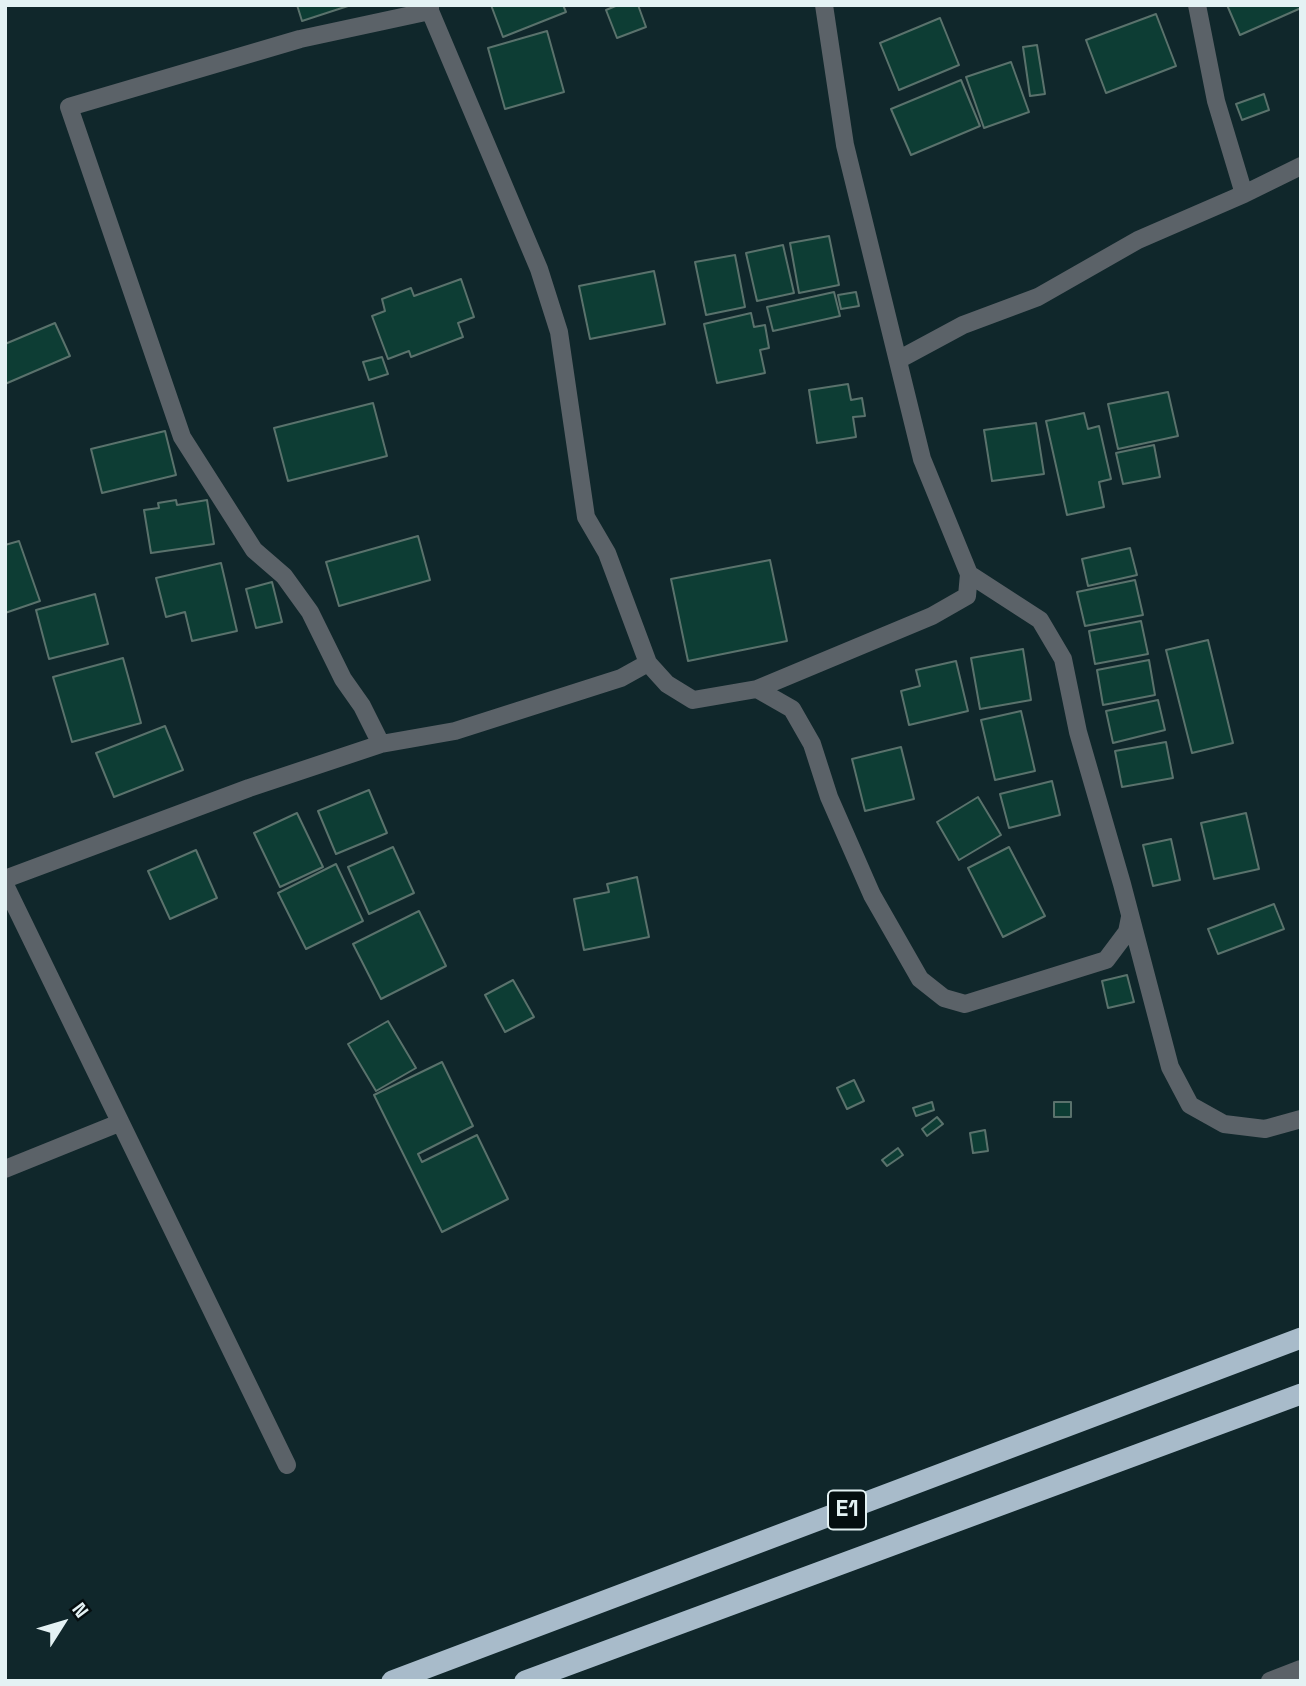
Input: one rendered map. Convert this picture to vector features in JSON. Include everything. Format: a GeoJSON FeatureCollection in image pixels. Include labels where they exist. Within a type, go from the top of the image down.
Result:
{"type":"FeatureCollection","features":[{"type":"Feature","properties":{"kind":"highway","name":"E1"},"geometry":{"type":"LineString","coordinates":[[392,1681],[1301,1338]]}},
{"type":"Feature","properties":{"kind":"highway","name":"E1"},"geometry":{"type":"LineString","coordinates":[[525,1681],[1301,1394]]}},
{"type":"Feature","properties":{"kind":"street"},"geometry":{"type":"LineString","coordinates":[[381,744],[310,612],[284,576],[254,550],[181,437],[69,107],[300,39],[430,8],[539,269],[559,332],[586,517],[607,553],[648,663],[667,684],[693,700],[757,689],[932,616],[967,596],[969,574],[922,458],[845,145],[824,5]]}},
{"type":"Feature","properties":{"kind":"street"},"geometry":{"type":"LineString","coordinates":[[1197,5],[1216,101],[1244,194]]}},
{"type":"Feature","properties":{"kind":"street"},"geometry":{"type":"LineString","coordinates":[[898,360],[963,325],[1038,297],[1138,240],[1301,166]]}},
{"type":"Feature","properties":{"kind":"street"},"geometry":{"type":"LineString","coordinates":[[969,574],[1041,620],[1063,659],[1078,733],[1170,1067],[1190,1105],[1224,1124],[1238,1126],[1265,1129],[1301,1118]]}},
{"type":"Feature","properties":{"kind":"street"},"geometry":{"type":"LineString","coordinates":[[5,879],[249,788],[381,744],[454,731],[621,678],[648,663]]}},
{"type":"Feature","properties":{"kind":"street"},"geometry":{"type":"LineString","coordinates":[[757,689],[792,709],[812,744],[829,797],[872,895],[920,979],[944,998],[965,1004],[1106,960],[1127,932],[1130,917]]}},
{"type":"Feature","properties":{"kind":"street"},"geometry":{"type":"LineString","coordinates":[[5,885],[287,1465]]}},
{"type":"Feature","properties":{"kind":"street"},"geometry":{"type":"LineString","coordinates":[[5,1170],[119,1123]]}},
{"type":"Feature","properties":{"kind":"street"},"geometry":{"type":"LineString","coordinates":[[1270,1681],[1301,1668]]}},
{"type":"Feature","properties":{"kind":"building"},"geometry":{"type":"Polygon","coordinates":[[[297,5],[351,5],[302,21],[297,5]]]}},
{"type":"Feature","properties":{"kind":"building"},"geometry":{"type":"Polygon","coordinates":[[[491,5],[563,5],[566,12],[503,37],[491,5]]]}},
{"type":"Feature","properties":{"kind":"building"},"geometry":{"type":"Polygon","coordinates":[[[618,5],[638,5],[646,27],[617,38],[606,10],[618,5]]]}},
{"type":"Feature","properties":{"kind":"building"},"geometry":{"type":"Polygon","coordinates":[[[1227,5],[1301,5],[1301,8],[1240,35],[1227,5]]]}},
{"type":"Feature","properties":{"kind":"building"},"geometry":{"type":"Polygon","coordinates":[[[1156,14],[1176,66],[1106,93],[1086,40],[1156,14]]]}},
{"type":"Feature","properties":{"kind":"building"},"geometry":{"type":"Polygon","coordinates":[[[940,18],[959,65],[899,90],[880,43],[940,18]]]}},
{"type":"Feature","properties":{"kind":"building"},"geometry":{"type":"Polygon","coordinates":[[[547,31],[564,92],[505,109],[488,48],[547,31]]]}},
{"type":"Feature","properties":{"kind":"building"},"geometry":{"type":"Polygon","coordinates":[[[1037,45],[1045,94],[1030,96],[1023,47],[1037,45]]]}},
{"type":"Feature","properties":{"kind":"building"},"geometry":{"type":"Polygon","coordinates":[[[1011,62],[1029,112],[984,128],[966,77],[1011,62]]]}},
{"type":"Feature","properties":{"kind":"building"},"geometry":{"type":"Polygon","coordinates":[[[961,80],[980,126],[911,155],[891,109],[961,80]]]}},
{"type":"Feature","properties":{"kind":"building"},"geometry":{"type":"Polygon","coordinates":[[[1264,94],[1269,110],[1242,120],[1236,104],[1264,94]]]}},
{"type":"Feature","properties":{"kind":"building"},"geometry":{"type":"Polygon","coordinates":[[[829,236],[839,285],[799,293],[790,243],[829,236]]]}},
{"type":"Feature","properties":{"kind":"building"},"geometry":{"type":"Polygon","coordinates":[[[783,245],[794,293],[757,301],[746,253],[783,245]]]}},
{"type":"Feature","properties":{"kind":"building"},"geometry":{"type":"Polygon","coordinates":[[[735,255],[745,307],[706,315],[695,262],[735,255]]]}},
{"type":"Feature","properties":{"kind":"building"},"geometry":{"type":"Polygon","coordinates":[[[654,271],[665,324],[590,339],[579,286],[654,271]]]}},
{"type":"Feature","properties":{"kind":"building"},"geometry":{"type":"Polygon","coordinates":[[[461,279],[474,317],[458,323],[463,337],[411,357],[409,351],[388,359],[372,316],[385,311],[382,299],[411,288],[414,296],[461,279]]]}},
{"type":"Feature","properties":{"kind":"building"},"geometry":{"type":"Polygon","coordinates":[[[834,292],[840,316],[773,331],[767,307],[834,292]]]}},
{"type":"Feature","properties":{"kind":"building"},"geometry":{"type":"Polygon","coordinates":[[[856,292],[859,306],[841,309],[838,295],[856,292]]]}},
{"type":"Feature","properties":{"kind":"building"},"geometry":{"type":"Polygon","coordinates":[[[751,313],[754,327],[765,325],[769,348],[760,350],[765,373],[717,383],[704,324],[751,313]]]}},
{"type":"Feature","properties":{"kind":"building"},"geometry":{"type":"Polygon","coordinates":[[[55,323],[70,356],[5,384],[5,344],[55,323]]]}},
{"type":"Feature","properties":{"kind":"building"},"geometry":{"type":"Polygon","coordinates":[[[382,357],[388,374],[369,380],[363,362],[382,357]]]}},
{"type":"Feature","properties":{"kind":"building"},"geometry":{"type":"Polygon","coordinates":[[[848,384],[851,400],[862,398],[865,416],[853,417],[856,437],[817,443],[809,390],[848,384]]]}},
{"type":"Feature","properties":{"kind":"building"},"geometry":{"type":"Polygon","coordinates":[[[1168,392],[1178,436],[1118,449],[1108,404],[1168,392]]]}},
{"type":"Feature","properties":{"kind":"building"},"geometry":{"type":"Polygon","coordinates":[[[373,403],[387,456],[288,481],[274,428],[373,403]]]}},
{"type":"Feature","properties":{"kind":"building"},"geometry":{"type":"Polygon","coordinates":[[[1084,413],[1088,429],[1099,426],[1111,479],[1099,482],[1104,507],[1067,515],[1046,421],[1084,413]]]}},
{"type":"Feature","properties":{"kind":"building"},"geometry":{"type":"Polygon","coordinates":[[[1036,423],[1044,474],[992,481],[984,430],[1036,423]]]}},
{"type":"Feature","properties":{"kind":"building"},"geometry":{"type":"Polygon","coordinates":[[[165,431],[176,475],[102,493],[91,449],[165,431]]]}},
{"type":"Feature","properties":{"kind":"building"},"geometry":{"type":"Polygon","coordinates":[[[1154,445],[1160,477],[1123,484],[1116,453],[1154,445]]]}},
{"type":"Feature","properties":{"kind":"building"},"geometry":{"type":"Polygon","coordinates":[[[176,500],[177,505],[207,500],[214,544],[151,553],[144,510],[159,508],[158,503],[176,500]]]}},
{"type":"Feature","properties":{"kind":"building"},"geometry":{"type":"Polygon","coordinates":[[[418,536],[430,580],[339,606],[326,562],[418,536]]]}},
{"type":"Feature","properties":{"kind":"building"},"geometry":{"type":"Polygon","coordinates":[[[19,541],[40,601],[5,613],[5,545],[19,541]]]}},
{"type":"Feature","properties":{"kind":"building"},"geometry":{"type":"Polygon","coordinates":[[[1130,548],[1137,575],[1088,586],[1082,559],[1130,548]]]}},
{"type":"Feature","properties":{"kind":"building"},"geometry":{"type":"Polygon","coordinates":[[[770,560],[787,641],[688,661],[671,579],[770,560]]]}},
{"type":"Feature","properties":{"kind":"building"},"geometry":{"type":"Polygon","coordinates":[[[221,563],[237,631],[192,641],[185,612],[166,617],[156,578],[221,563]]]}},
{"type":"Feature","properties":{"kind":"building"},"geometry":{"type":"Polygon","coordinates":[[[1135,580],[1143,615],[1085,626],[1077,592],[1135,580]]]}},
{"type":"Feature","properties":{"kind":"building"},"geometry":{"type":"Polygon","coordinates":[[[272,582],[282,622],[256,628],[246,589],[272,582]]]}},
{"type":"Feature","properties":{"kind":"building"},"geometry":{"type":"Polygon","coordinates":[[[95,594],[108,644],[49,659],[36,610],[95,594]]]}},
{"type":"Feature","properties":{"kind":"building"},"geometry":{"type":"Polygon","coordinates":[[[1141,621],[1148,654],[1095,664],[1089,631],[1141,621]]]}},
{"type":"Feature","properties":{"kind":"building"},"geometry":{"type":"Polygon","coordinates":[[[1208,640],[1233,743],[1192,753],[1166,650],[1208,640]]]}},
{"type":"Feature","properties":{"kind":"building"},"geometry":{"type":"Polygon","coordinates":[[[1023,649],[1031,700],[980,709],[971,658],[1023,649]]]}},
{"type":"Feature","properties":{"kind":"building"},"geometry":{"type":"Polygon","coordinates":[[[123,658],[141,723],[72,742],[53,677],[123,658]]]}},
{"type":"Feature","properties":{"kind":"building"},"geometry":{"type":"Polygon","coordinates":[[[1149,660],[1155,695],[1103,705],[1097,670],[1149,660]]]}},
{"type":"Feature","properties":{"kind":"building"},"geometry":{"type":"Polygon","coordinates":[[[956,661],[968,711],[909,725],[901,691],[920,686],[916,670],[956,661]]]}},
{"type":"Feature","properties":{"kind":"building"},"geometry":{"type":"Polygon","coordinates":[[[1158,700],[1165,730],[1113,743],[1106,711],[1158,700]]]}},
{"type":"Feature","properties":{"kind":"building"},"geometry":{"type":"Polygon","coordinates":[[[1021,711],[1035,771],[995,780],[981,720],[1021,711]]]}},
{"type":"Feature","properties":{"kind":"building"},"geometry":{"type":"Polygon","coordinates":[[[165,726],[183,770],[114,797],[96,753],[165,726]]]}},
{"type":"Feature","properties":{"kind":"building"},"geometry":{"type":"Polygon","coordinates":[[[1166,742],[1173,778],[1122,787],[1115,751],[1166,742]]]}},
{"type":"Feature","properties":{"kind":"building"},"geometry":{"type":"Polygon","coordinates":[[[901,747],[914,799],[865,811],[852,759],[901,747]]]}},
{"type":"Feature","properties":{"kind":"building"},"geometry":{"type":"Polygon","coordinates":[[[1052,781],[1060,815],[1009,828],[1000,794],[1052,781]]]}},
{"type":"Feature","properties":{"kind":"building"},"geometry":{"type":"Polygon","coordinates":[[[369,790],[387,833],[336,854],[318,811],[369,790]]]}},
{"type":"Feature","properties":{"kind":"building"},"geometry":{"type":"Polygon","coordinates":[[[978,797],[1001,835],[959,860],[937,822],[978,797]]]}},
{"type":"Feature","properties":{"kind":"building"},"geometry":{"type":"Polygon","coordinates":[[[297,813],[323,867],[280,887],[254,833],[297,813]]]}},
{"type":"Feature","properties":{"kind":"building"},"geometry":{"type":"Polygon","coordinates":[[[1246,813],[1259,869],[1214,879],[1201,823],[1246,813]]]}},
{"type":"Feature","properties":{"kind":"building"},"geometry":{"type":"Polygon","coordinates":[[[1171,839],[1180,880],[1153,886],[1143,845],[1171,839]]]}},
{"type":"Feature","properties":{"kind":"building"},"geometry":{"type":"Polygon","coordinates":[[[393,847],[414,893],[369,914],[348,867],[393,847]]]}},
{"type":"Feature","properties":{"kind":"building"},"geometry":{"type":"Polygon","coordinates":[[[1009,847],[1045,916],[1003,937],[968,868],[1009,847]]]}},
{"type":"Feature","properties":{"kind":"building"},"geometry":{"type":"Polygon","coordinates":[[[196,850],[217,898],[170,919],[148,871],[196,850]]]}},
{"type":"Feature","properties":{"kind":"building"},"geometry":{"type":"Polygon","coordinates":[[[336,864],[363,921],[306,949],[278,893],[336,864]]]}},
{"type":"Feature","properties":{"kind":"building"},"geometry":{"type":"Polygon","coordinates":[[[637,877],[649,937],[584,950],[574,899],[609,892],[607,884],[637,877]]]}},
{"type":"Feature","properties":{"kind":"building"},"geometry":{"type":"Polygon","coordinates":[[[1274,904],[1284,929],[1218,954],[1208,929],[1274,904]]]}},
{"type":"Feature","properties":{"kind":"building"},"geometry":{"type":"Polygon","coordinates":[[[419,911],[446,966],[381,999],[353,944],[419,911]]]}},
{"type":"Feature","properties":{"kind":"building"},"geometry":{"type":"Polygon","coordinates":[[[1127,975],[1134,1002],[1108,1008],[1102,981],[1127,975]]]}},
{"type":"Feature","properties":{"kind":"building"},"geometry":{"type":"Polygon","coordinates":[[[513,980],[534,1017],[505,1032],[485,995],[513,980]]]}},
{"type":"Feature","properties":{"kind":"building"},"geometry":{"type":"Polygon","coordinates":[[[388,1021],[416,1068],[376,1091],[348,1044],[388,1021]]]}},
{"type":"Feature","properties":{"kind":"building"},"geometry":{"type":"Polygon","coordinates":[[[442,1062],[473,1126],[418,1154],[422,1162],[477,1135],[508,1199],[442,1232],[374,1095],[442,1062]]]}},
{"type":"Feature","properties":{"kind":"building"},"geometry":{"type":"Polygon","coordinates":[[[854,1080],[864,1101],[847,1109],[837,1088],[854,1080]]]}},
{"type":"Feature","properties":{"kind":"building"},"geometry":{"type":"Polygon","coordinates":[[[932,1102],[934,1110],[916,1116],[913,1108],[932,1102]]]}},
{"type":"Feature","properties":{"kind":"building"},"geometry":{"type":"Polygon","coordinates":[[[1054,1102],[1071,1102],[1071,1117],[1054,1117],[1054,1102]]]}},
{"type":"Feature","properties":{"kind":"building"},"geometry":{"type":"Polygon","coordinates":[[[937,1117],[943,1124],[927,1136],[922,1129],[937,1117]]]}},
{"type":"Feature","properties":{"kind":"building"},"geometry":{"type":"Polygon","coordinates":[[[985,1130],[988,1151],[973,1153],[970,1133],[985,1130]]]}},
{"type":"Feature","properties":{"kind":"building"},"geometry":{"type":"Polygon","coordinates":[[[898,1148],[903,1155],[887,1166],[882,1160],[898,1148]]]}}]}
